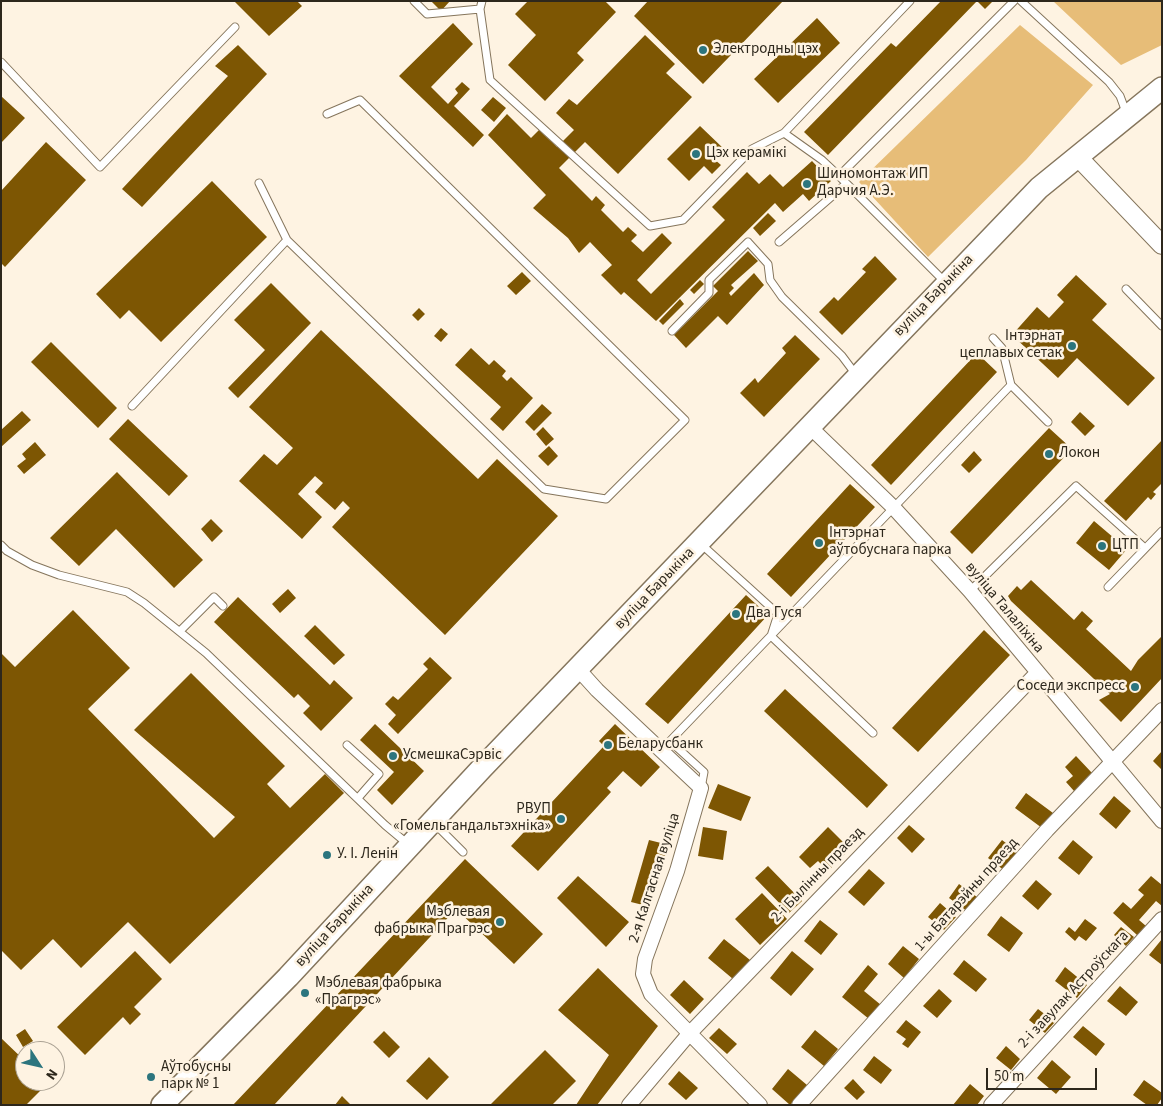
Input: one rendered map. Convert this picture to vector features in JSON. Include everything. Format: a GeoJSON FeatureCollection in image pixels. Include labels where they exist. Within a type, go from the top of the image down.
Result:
{"type":"FeatureCollection","features":[{"type":"Feature","properties":{"kind":"main road","name":"вуліца Барыкіна"},"geometry":{"type":"LineString","coordinates":[[162,1105],[288,977],[410,845],[809,426],[1039,188],[1162,88]]}},
{"type":"Feature","properties":{"kind":"street"},"geometry":{"type":"LineString","coordinates":[[1077,156],[1162,245]]}},
{"type":"Feature","properties":{"kind":"street","name":"вуліца Талаліхіна"},"geometry":{"type":"LineString","coordinates":[[809,426],[893,507],[970,591],[1162,821]]}},
{"type":"Feature","properties":{"kind":"street"},"geometry":{"type":"LineString","coordinates":[[578,669],[597,690],[701,788]]}},
{"type":"Feature","properties":{"kind":"street","name":"2-і Былінны праезд"},"geometry":{"type":"LineString","coordinates":[[630,1105],[688,1034],[1038,673]]}},
{"type":"Feature","properties":{"kind":"street","name":"1-ы Батарэйны праезд"},"geometry":{"type":"LineString","coordinates":[[799,1105],[1047,830],[1162,710]]}},
{"type":"Feature","properties":{"kind":"street","name":"2-я Калгасная вуліца"},"geometry":{"type":"LineString","coordinates":[[701,788],[677,871],[645,959],[643,974],[651,994],[688,1034],[760,1105]]}},
{"type":"Feature","properties":{"kind":"street","name":"2-і завулак Астроўскага"},"geometry":{"type":"LineString","coordinates":[[991,1105],[1162,919]]}},
{"type":"Feature","properties":{"kind":"lane"},"geometry":{"type":"LineString","coordinates":[[414,1],[427,14],[480,9]]}},
{"type":"Feature","properties":{"kind":"lane"},"geometry":{"type":"LineString","coordinates":[[482,1],[480,9],[490,80],[650,226],[683,220],[752,149],[784,134],[910,1]]}},
{"type":"Feature","properties":{"kind":"lane"},"geometry":{"type":"LineString","coordinates":[[839,176],[1014,1]]}},
{"type":"Feature","properties":{"kind":"lane"},"geometry":{"type":"LineString","coordinates":[[1021,1],[1109,82],[1120,96],[1127,115]]}},
{"type":"Feature","properties":{"kind":"lane"},"geometry":{"type":"LineString","coordinates":[[1,62],[100,167],[235,27]]}},
{"type":"Feature","properties":{"kind":"lane"},"geometry":{"type":"LineString","coordinates":[[259,183],[287,240],[544,489],[606,499],[685,420],[360,100],[327,114]]}},
{"type":"Feature","properties":{"kind":"lane"},"geometry":{"type":"LineString","coordinates":[[784,134],[822,160],[946,283]]}},
{"type":"Feature","properties":{"kind":"lane"},"geometry":{"type":"LineString","coordinates":[[779,242],[846,184]]}},
{"type":"Feature","properties":{"kind":"lane"},"geometry":{"type":"LineString","coordinates":[[132,406],[287,240]]}},
{"type":"Feature","properties":{"kind":"lane"},"geometry":{"type":"LineString","coordinates":[[672,331],[709,293],[709,280],[748,242],[768,264],[770,280],[782,297],[842,356],[857,376]]}},
{"type":"Feature","properties":{"kind":"lane"},"geometry":{"type":"LineString","coordinates":[[1126,289],[1162,326]]}},
{"type":"Feature","properties":{"kind":"lane"},"geometry":{"type":"LineString","coordinates":[[993,338],[1002,348],[1011,385],[1048,422]]}},
{"type":"Feature","properties":{"kind":"lane"},"geometry":{"type":"LineString","coordinates":[[701,788],[704,772],[670,740],[1011,385]]}},
{"type":"Feature","properties":{"kind":"lane"},"geometry":{"type":"LineString","coordinates":[[970,591],[1076,486],[1145,548]]}},
{"type":"Feature","properties":{"kind":"lane"},"geometry":{"type":"LineString","coordinates":[[1108,587],[1162,531]]}},
{"type":"Feature","properties":{"kind":"lane"},"geometry":{"type":"LineString","coordinates":[[699,542],[778,614],[771,636]]}},
{"type":"Feature","properties":{"kind":"lane"},"geometry":{"type":"LineString","coordinates":[[1,545],[7,551],[32,565],[60,575],[127,592],[180,631],[410,845]]}},
{"type":"Feature","properties":{"kind":"lane"},"geometry":{"type":"LineString","coordinates":[[180,631],[214,598],[223,606]]}},
{"type":"Feature","properties":{"kind":"lane"},"geometry":{"type":"LineString","coordinates":[[771,636],[873,733]]}},
{"type":"Feature","properties":{"kind":"lane"},"geometry":{"type":"LineString","coordinates":[[347,745],[379,774],[358,798]]}},
{"type":"Feature","properties":{"kind":"lane"},"geometry":{"type":"LineString","coordinates":[[432,822],[463,852]]}},
{"type":"Feature","properties":{"kind":"shaded area"},"geometry":{"type":"Polygon","coordinates":[[[1053,1],[1162,1],[1162,45],[1121,65],[1053,1]]]}},
{"type":"Feature","properties":{"kind":"shaded area"},"geometry":{"type":"Polygon","coordinates":[[[1020,25],[1093,85],[1026,160],[928,257],[859,182],[1020,25]]]}},
{"type":"Feature","properties":{"kind":"building"},"geometry":{"type":"Polygon","coordinates":[[[234,1],[297,1],[302,6],[269,36],[234,1]]]}},
{"type":"Feature","properties":{"kind":"building"},"geometry":{"type":"Polygon","coordinates":[[[431,1],[450,1],[441,11],[431,1]]]}},
{"type":"Feature","properties":{"kind":"building"},"geometry":{"type":"Polygon","coordinates":[[[528,1],[605,1],[616,12],[577,53],[584,60],[545,101],[508,65],[536,35],[515,14],[528,1]]]}},
{"type":"Feature","properties":{"kind":"building","name":"Электродны цэх"},"geometry":{"type":"Polygon","coordinates":[[[648,1],[783,1],[703,84],[634,16],[648,1]]]}},
{"type":"Feature","properties":{"kind":"building"},"geometry":{"type":"Polygon","coordinates":[[[941,1],[977,1],[828,155],[804,132],[891,43],[896,47],[941,1]]]}},
{"type":"Feature","properties":{"kind":"building"},"geometry":{"type":"Polygon","coordinates":[[[977,1],[993,1],[985,9],[977,1]]]}},
{"type":"Feature","properties":{"kind":"building"},"geometry":{"type":"Polygon","coordinates":[[[817,18],[840,43],[778,103],[754,79],[817,18]]]}},
{"type":"Feature","properties":{"kind":"building"},"geometry":{"type":"Polygon","coordinates":[[[453,23],[473,44],[431,87],[448,104],[458,93],[455,89],[462,82],[470,89],[454,106],[484,135],[473,147],[399,76],[453,23]]]}},
{"type":"Feature","properties":{"kind":"building"},"geometry":{"type":"Polygon","coordinates":[[[645,35],[675,64],[666,73],[692,97],[618,174],[585,142],[559,168],[592,201],[596,196],[605,205],[601,210],[623,232],[628,227],[637,235],[631,241],[643,252],[662,233],[672,243],[637,280],[651,294],[725,220],[712,207],[747,172],[759,184],[770,174],[783,187],[812,161],[831,181],[809,201],[803,194],[783,212],[775,203],[656,321],[624,292],[621,295],[601,275],[612,265],[590,242],[579,253],[568,238],[533,208],[546,195],[488,135],[507,114],[531,138],[539,130],[557,147],[574,130],[556,113],[569,99],[577,105],[645,35]]]}},
{"type":"Feature","properties":{"kind":"building"},"geometry":{"type":"Polygon","coordinates":[[[238,45],[267,74],[142,207],[122,189],[228,76],[215,66],[238,45]]]}},
{"type":"Feature","properties":{"kind":"building"},"geometry":{"type":"Polygon","coordinates":[[[1,96],[25,118],[1,143],[1,96]]]}},
{"type":"Feature","properties":{"kind":"building"},"geometry":{"type":"Polygon","coordinates":[[[493,97],[506,108],[494,122],[481,110],[493,97]]]}},
{"type":"Feature","properties":{"kind":"building","name":"Цэх керамікі"},"geometry":{"type":"Polygon","coordinates":[[[700,126],[724,149],[714,159],[721,165],[712,174],[704,166],[689,181],[667,159],[700,126]]]}},
{"type":"Feature","properties":{"kind":"building"},"geometry":{"type":"Polygon","coordinates":[[[46,142],[86,180],[5,267],[1,263],[1,191],[46,142]]]}},
{"type":"Feature","properties":{"kind":"building"},"geometry":{"type":"Polygon","coordinates":[[[212,181],[267,237],[161,342],[129,310],[120,319],[96,294],[212,181]]]}},
{"type":"Feature","properties":{"kind":"building"},"geometry":{"type":"Polygon","coordinates":[[[768,213],[776,221],[760,236],[753,228],[768,213]]]}},
{"type":"Feature","properties":{"kind":"building"},"geometry":{"type":"Polygon","coordinates":[[[748,251],[758,261],[731,285],[734,288],[729,293],[731,296],[754,273],[764,285],[727,325],[718,316],[686,348],[674,335],[718,291],[713,286],[748,251]]]}},
{"type":"Feature","properties":{"kind":"building"},"geometry":{"type":"Polygon","coordinates":[[[875,256],[897,279],[842,335],[819,312],[834,297],[838,301],[866,272],[862,269],[875,256]]]}},
{"type":"Feature","properties":{"kind":"building"},"geometry":{"type":"Polygon","coordinates":[[[522,272],[531,281],[516,295],[507,286],[522,272]]]}},
{"type":"Feature","properties":{"kind":"building","name":"Інтэрнат цеплавых сетак"},"geometry":{"type":"Polygon","coordinates":[[[1076,275],[1107,304],[1092,320],[1155,378],[1128,406],[1077,358],[1058,378],[1012,335],[1037,307],[1049,318],[1064,302],[1057,295],[1076,275]]]}},
{"type":"Feature","properties":{"kind":"building"},"geometry":{"type":"Polygon","coordinates":[[[700,280],[704,284],[694,294],[690,290],[700,280]]]}},
{"type":"Feature","properties":{"kind":"building"},"geometry":{"type":"Polygon","coordinates":[[[271,283],[311,323],[238,398],[228,388],[265,350],[234,320],[271,283]]]}},
{"type":"Feature","properties":{"kind":"building"},"geometry":{"type":"Polygon","coordinates":[[[680,299],[684,304],[663,325],[659,321],[680,299]]]}},
{"type":"Feature","properties":{"kind":"building"},"geometry":{"type":"Polygon","coordinates":[[[419,308],[425,314],[418,321],[412,315],[419,308]]]}},
{"type":"Feature","properties":{"kind":"building"},"geometry":{"type":"Polygon","coordinates":[[[441,328],[448,334],[441,342],[434,336],[441,328]]]}},
{"type":"Feature","properties":{"kind":"building"},"geometry":{"type":"Polygon","coordinates":[[[321,330],[478,479],[497,459],[558,516],[445,635],[332,527],[350,508],[343,501],[335,510],[315,492],[323,483],[315,476],[298,494],[322,517],[302,539],[239,481],[264,454],[277,465],[293,448],[249,407],[321,330]]]}},
{"type":"Feature","properties":{"kind":"building"},"geometry":{"type":"Polygon","coordinates":[[[795,335],[820,359],[764,417],[740,393],[755,378],[758,383],[786,353],[782,348],[795,335]]]}},
{"type":"Feature","properties":{"kind":"building"},"geometry":{"type":"Polygon","coordinates":[[[51,342],[117,408],[98,428],[31,362],[51,342]]]}},
{"type":"Feature","properties":{"kind":"building"},"geometry":{"type":"Polygon","coordinates":[[[471,348],[489,365],[494,360],[506,371],[502,376],[507,381],[511,377],[533,398],[503,431],[490,419],[501,407],[455,365],[471,348]]]}},
{"type":"Feature","properties":{"kind":"building"},"geometry":{"type":"Polygon","coordinates":[[[977,353],[997,372],[891,485],[871,465],[977,353]]]}},
{"type":"Feature","properties":{"kind":"building"},"geometry":{"type":"Polygon","coordinates":[[[542,404],[552,413],[534,431],[525,422],[542,404]]]}},
{"type":"Feature","properties":{"kind":"building"},"geometry":{"type":"Polygon","coordinates":[[[22,411],[31,420],[1,447],[1,430],[22,411]]]}},
{"type":"Feature","properties":{"kind":"building"},"geometry":{"type":"Polygon","coordinates":[[[1080,412],[1095,426],[1085,436],[1071,422],[1080,412]]]}},
{"type":"Feature","properties":{"kind":"building"},"geometry":{"type":"Polygon","coordinates":[[[128,419],[188,476],[169,496],[109,439],[128,419]]]}},
{"type":"Feature","properties":{"kind":"building"},"geometry":{"type":"Polygon","coordinates":[[[543,427],[554,439],[546,446],[536,434],[543,427]]]}},
{"type":"Feature","properties":{"kind":"building"},"geometry":{"type":"Polygon","coordinates":[[[1049,428],[1072,449],[972,554],[950,532],[1049,428]]]}},
{"type":"Feature","properties":{"kind":"building"},"geometry":{"type":"Polygon","coordinates":[[[1162,440],[1162,483],[1153,492],[1156,494],[1151,500],[1148,497],[1126,521],[1104,501],[1162,440]]]}},
{"type":"Feature","properties":{"kind":"building"},"geometry":{"type":"Polygon","coordinates":[[[35,442],[46,455],[24,474],[17,466],[26,459],[22,454],[35,442]]]}},
{"type":"Feature","properties":{"kind":"building"},"geometry":{"type":"Polygon","coordinates":[[[549,446],[558,456],[548,466],[538,456],[549,446]]]}},
{"type":"Feature","properties":{"kind":"building"},"geometry":{"type":"Polygon","coordinates":[[[974,451],[982,460],[969,473],[961,465],[974,451]]]}},
{"type":"Feature","properties":{"kind":"building"},"geometry":{"type":"Polygon","coordinates":[[[117,472],[203,560],[174,588],[116,529],[79,566],[50,538],[117,472]]]}},
{"type":"Feature","properties":{"kind":"building","name":"Інтэрнат аўтобуснага парка"},"geometry":{"type":"Polygon","coordinates":[[[850,484],[875,507],[791,597],[767,574],[850,484]]]}},
{"type":"Feature","properties":{"kind":"building"},"geometry":{"type":"Polygon","coordinates":[[[211,519],[223,531],[212,542],[201,529],[211,519]]]}},
{"type":"Feature","properties":{"kind":"building","name":"ЦТП"},"geometry":{"type":"Polygon","coordinates":[[[1094,521],[1127,549],[1109,570],[1076,543],[1094,521]]]}},
{"type":"Feature","properties":{"kind":"building"},"geometry":{"type":"Polygon","coordinates":[[[1031,580],[1074,620],[1082,611],[1093,621],[1086,629],[1131,671],[1138,660],[1162,636],[1162,678],[1121,722],[1099,700],[1110,694],[1011,601],[1008,596],[1017,586],[1021,590],[1031,580]]]}},
{"type":"Feature","properties":{"kind":"building"},"geometry":{"type":"Polygon","coordinates":[[[288,589],[296,598],[280,613],[272,604],[288,589]]]}},
{"type":"Feature","properties":{"kind":"building"},"geometry":{"type":"Polygon","coordinates":[[[746,595],[768,615],[668,724],[645,704],[746,595]]]}},
{"type":"Feature","properties":{"kind":"building"},"geometry":{"type":"Polygon","coordinates":[[[238,597],[330,685],[334,680],[353,698],[321,731],[303,713],[310,706],[298,694],[294,698],[214,622],[238,597]]]}},
{"type":"Feature","properties":{"kind":"building"},"geometry":{"type":"Polygon","coordinates":[[[73,610],[130,668],[88,709],[214,838],[235,817],[134,730],[191,673],[285,766],[267,784],[290,808],[325,774],[344,793],[170,964],[128,922],[81,968],[53,939],[21,970],[1,950],[1,653],[15,667],[73,610]]]}},
{"type":"Feature","properties":{"kind":"building"},"geometry":{"type":"Polygon","coordinates":[[[315,625],[345,655],[334,665],[304,636],[315,625]]]}},
{"type":"Feature","properties":{"kind":"building"},"geometry":{"type":"Polygon","coordinates":[[[984,630],[1010,655],[918,752],[892,728],[984,630]]]}},
{"type":"Feature","properties":{"kind":"building"},"geometry":{"type":"Polygon","coordinates":[[[430,657],[452,678],[398,734],[388,724],[396,715],[385,704],[393,696],[398,700],[428,669],[423,664],[430,657]]]}},
{"type":"Feature","properties":{"kind":"building"},"geometry":{"type":"Polygon","coordinates":[[[785,689],[888,785],[867,808],[764,711],[785,689]]]}},
{"type":"Feature","properties":{"kind":"building","name":"УсмешкаСэрвіс"},"geometry":{"type":"Polygon","coordinates":[[[375,724],[424,771],[392,805],[377,790],[394,772],[360,740],[375,724]]]}},
{"type":"Feature","properties":{"kind":"building","name":"РВУП «Гомельгандальтэхніка»"},"geometry":{"type":"Polygon","coordinates":[[[615,724],[660,767],[641,787],[623,771],[607,788],[611,792],[538,871],[511,846],[604,746],[599,741],[615,724]]]}},
{"type":"Feature","properties":{"kind":"building"},"geometry":{"type":"Polygon","coordinates":[[[1162,751],[1162,770],[1153,761],[1162,751]]]}},
{"type":"Feature","properties":{"kind":"building"},"geometry":{"type":"Polygon","coordinates":[[[1076,756],[1092,773],[1074,791],[1066,782],[1073,776],[1065,767],[1076,756]]]}},
{"type":"Feature","properties":{"kind":"building"},"geometry":{"type":"Polygon","coordinates":[[[718,784],[751,797],[741,821],[708,808],[718,784]]]}},
{"type":"Feature","properties":{"kind":"building"},"geometry":{"type":"Polygon","coordinates":[[[1026,793],[1053,813],[1042,828],[1015,808],[1026,793]]]}},
{"type":"Feature","properties":{"kind":"building"},"geometry":{"type":"Polygon","coordinates":[[[1114,796],[1131,811],[1116,829],[1099,814],[1114,796]]]}},
{"type":"Feature","properties":{"kind":"building"},"geometry":{"type":"Polygon","coordinates":[[[909,825],[925,839],[912,853],[897,838],[909,825]]]}},
{"type":"Feature","properties":{"kind":"building"},"geometry":{"type":"Polygon","coordinates":[[[703,827],[727,831],[723,860],[698,856],[703,827]]]}},
{"type":"Feature","properties":{"kind":"building"},"geometry":{"type":"Polygon","coordinates":[[[828,827],[850,849],[828,871],[818,861],[810,868],[799,857],[828,827]]]}},
{"type":"Feature","properties":{"kind":"building"},"geometry":{"type":"Polygon","coordinates":[[[649,840],[669,845],[647,906],[631,902],[649,840]]]}},
{"type":"Feature","properties":{"kind":"building"},"geometry":{"type":"Polygon","coordinates":[[[1002,840],[1019,853],[1005,871],[988,858],[1002,840]]]}},
{"type":"Feature","properties":{"kind":"building"},"geometry":{"type":"Polygon","coordinates":[[[1073,840],[1093,857],[1079,875],[1058,858],[1073,840]]]}},
{"type":"Feature","properties":{"kind":"building"},"geometry":{"type":"Polygon","coordinates":[[[465,859],[543,934],[514,964],[456,909],[274,1105],[233,1105],[465,859]]]}},
{"type":"Feature","properties":{"kind":"building"},"geometry":{"type":"Polygon","coordinates":[[[768,866],[802,901],[789,913],[755,878],[768,866]]]}},
{"type":"Feature","properties":{"kind":"building"},"geometry":{"type":"Polygon","coordinates":[[[869,869],[885,883],[864,906],[848,892],[869,869]]]}},
{"type":"Feature","properties":{"kind":"building"},"geometry":{"type":"Polygon","coordinates":[[[578,876],[629,922],[606,947],[557,898],[578,876]]]}},
{"type":"Feature","properties":{"kind":"building"},"geometry":{"type":"Polygon","coordinates":[[[1151,876],[1162,885],[1162,906],[1156,901],[1139,920],[1146,926],[1137,935],[1113,913],[1123,902],[1131,909],[1144,895],[1138,890],[1151,876]]]}},
{"type":"Feature","properties":{"kind":"building"},"geometry":{"type":"Polygon","coordinates":[[[1036,880],[1052,894],[1038,910],[1022,896],[1036,880]]]}},
{"type":"Feature","properties":{"kind":"building"},"geometry":{"type":"Polygon","coordinates":[[[959,884],[977,897],[967,911],[949,898],[959,884]]]}},
{"type":"Feature","properties":{"kind":"building"},"geometry":{"type":"Polygon","coordinates":[[[762,893],[787,919],[760,945],[735,919],[762,893]]]}},
{"type":"Feature","properties":{"kind":"building"},"geometry":{"type":"Polygon","coordinates":[[[940,903],[956,917],[944,930],[928,917],[940,903]]]}},
{"type":"Feature","properties":{"kind":"building"},"geometry":{"type":"Polygon","coordinates":[[[1001,916],[1023,933],[1009,952],[987,935],[1001,916]]]}},
{"type":"Feature","properties":{"kind":"building"},"geometry":{"type":"Polygon","coordinates":[[[1085,919],[1097,928],[1086,941],[1079,936],[1075,941],[1065,932],[1069,927],[1075,932],[1085,919]]]}},
{"type":"Feature","properties":{"kind":"building"},"geometry":{"type":"Polygon","coordinates":[[[820,920],[838,934],[821,955],[804,941],[820,920]]]}},
{"type":"Feature","properties":{"kind":"building"},"geometry":{"type":"Polygon","coordinates":[[[1121,927],[1134,937],[1126,946],[1114,935],[1121,927]]]}},
{"type":"Feature","properties":{"kind":"building"},"geometry":{"type":"Polygon","coordinates":[[[724,939],[750,960],[733,979],[708,958],[724,939]]]}},
{"type":"Feature","properties":{"kind":"building"},"geometry":{"type":"Polygon","coordinates":[[[1162,939],[1162,965],[1149,955],[1162,939]]]}},
{"type":"Feature","properties":{"kind":"building"},"geometry":{"type":"Polygon","coordinates":[[[903,946],[919,959],[904,978],[888,964],[903,946]]]}},
{"type":"Feature","properties":{"kind":"building"},"geometry":{"type":"Polygon","coordinates":[[[135,951],[162,979],[134,1007],[141,1014],[130,1025],[123,1017],[85,1055],[57,1027],[135,951]]]}},
{"type":"Feature","properties":{"kind":"building"},"geometry":{"type":"Polygon","coordinates":[[[792,951],[814,969],[791,996],[770,978],[792,951]]]}},
{"type":"Feature","properties":{"kind":"building"},"geometry":{"type":"Polygon","coordinates":[[[964,960],[987,979],[976,992],[953,974],[964,960]]]}},
{"type":"Feature","properties":{"kind":"building"},"geometry":{"type":"Polygon","coordinates":[[[868,965],[878,974],[864,991],[881,1005],[869,1019],[842,997],[868,965]]]}},
{"type":"Feature","properties":{"kind":"building"},"geometry":{"type":"Polygon","coordinates":[[[1065,967],[1087,985],[1077,998],[1055,981],[1065,967]]]}},
{"type":"Feature","properties":{"kind":"building"},"geometry":{"type":"Polygon","coordinates":[[[598,968],[658,1026],[597,1105],[576,1105],[609,1055],[558,1010],[598,968]]]}},
{"type":"Feature","properties":{"kind":"building"},"geometry":{"type":"Polygon","coordinates":[[[684,980],[704,999],[690,1014],[670,995],[684,980]]]}},
{"type":"Feature","properties":{"kind":"building"},"geometry":{"type":"Polygon","coordinates":[[[1120,986],[1138,1002],[1126,1016],[1107,1001],[1120,986]]]}},
{"type":"Feature","properties":{"kind":"building"},"geometry":{"type":"Polygon","coordinates":[[[939,989],[952,1001],[937,1018],[923,1006],[939,989]]]}},
{"type":"Feature","properties":{"kind":"building"},"geometry":{"type":"Polygon","coordinates":[[[1038,1009],[1055,1022],[1045,1033],[1029,1020],[1038,1009]]]}},
{"type":"Feature","properties":{"kind":"building"},"geometry":{"type":"Polygon","coordinates":[[[906,1020],[921,1032],[908,1048],[902,1044],[906,1039],[896,1032],[906,1020]]]}},
{"type":"Feature","properties":{"kind":"building"},"geometry":{"type":"Polygon","coordinates":[[[1083,1026],[1105,1044],[1096,1056],[1073,1037],[1083,1026]]]}},
{"type":"Feature","properties":{"kind":"building"},"geometry":{"type":"Polygon","coordinates":[[[719,1028],[737,1044],[727,1054],[709,1038],[719,1028]]]}},
{"type":"Feature","properties":{"kind":"building"},"geometry":{"type":"Polygon","coordinates":[[[25,1029],[33,1041],[20,1041],[16,1035],[25,1029]]]}},
{"type":"Feature","properties":{"kind":"building"},"geometry":{"type":"Polygon","coordinates":[[[815,1030],[838,1049],[824,1066],[801,1047],[815,1030]]]}},
{"type":"Feature","properties":{"kind":"building"},"geometry":{"type":"Polygon","coordinates":[[[384,1031],[400,1047],[389,1058],[373,1042],[384,1031]]]}},
{"type":"Feature","properties":{"kind":"building"},"geometry":{"type":"Polygon","coordinates":[[[1,1038],[15,1051],[15,1091],[40,1091],[26,1105],[1,1105],[1,1038]]]}},
{"type":"Feature","properties":{"kind":"building"},"geometry":{"type":"Polygon","coordinates":[[[1006,1046],[1020,1059],[1011,1070],[996,1058],[1006,1046]]]}},
{"type":"Feature","properties":{"kind":"building"},"geometry":{"type":"Polygon","coordinates":[[[545,1050],[576,1081],[552,1105],[490,1105],[545,1050]]]}},
{"type":"Feature","properties":{"kind":"building"},"geometry":{"type":"Polygon","coordinates":[[[874,1056],[892,1070],[881,1084],[863,1070],[874,1056]]]}},
{"type":"Feature","properties":{"kind":"building"},"geometry":{"type":"Polygon","coordinates":[[[429,1057],[449,1077],[427,1100],[406,1081],[429,1057]]]}},
{"type":"Feature","properties":{"kind":"building"},"geometry":{"type":"Polygon","coordinates":[[[1052,1060],[1071,1077],[1056,1094],[1037,1078],[1052,1060]]]}},
{"type":"Feature","properties":{"kind":"building"},"geometry":{"type":"Polygon","coordinates":[[[788,1069],[807,1085],[790,1105],[772,1089],[788,1069]]]}},
{"type":"Feature","properties":{"kind":"building"},"geometry":{"type":"Polygon","coordinates":[[[679,1071],[698,1088],[686,1100],[668,1084],[679,1071]]]}},
{"type":"Feature","properties":{"kind":"building"},"geometry":{"type":"Polygon","coordinates":[[[853,1079],[865,1092],[857,1100],[844,1088],[853,1079]]]}},
{"type":"Feature","properties":{"kind":"building"},"geometry":{"type":"Polygon","coordinates":[[[1144,1080],[1162,1093],[1162,1098],[1157,1105],[1147,1105],[1133,1095],[1144,1080]]]}},
{"type":"Feature","properties":{"kind":"building"},"geometry":{"type":"Polygon","coordinates":[[[970,1084],[984,1096],[977,1105],[953,1105],[970,1084]]]}},
{"type":"Feature","properties":{"kind":"building"},"geometry":{"type":"Polygon","coordinates":[[[342,1096],[351,1105],[335,1105],[342,1096]]]}},
{"type":"Feature","properties":{"kind":"place","name":"Электродны цэх"},"geometry":{"type":"Point","coordinates":[703,50]}},
{"type":"Feature","properties":{"kind":"place","name":"Цэх керамікі"},"geometry":{"type":"Point","coordinates":[696,154]}},
{"type":"Feature","properties":{"kind":"place","name":"Шиномонтаж ИП Дарчия А.Э."},"geometry":{"type":"Point","coordinates":[807,184]}},
{"type":"Feature","properties":{"kind":"place","name":"Інтэрнат цеплавых сетак"},"geometry":{"type":"Point","coordinates":[1072,346]}},
{"type":"Feature","properties":{"kind":"place","name":"Локон"},"geometry":{"type":"Point","coordinates":[1049,454]}},
{"type":"Feature","properties":{"kind":"place","name":"Інтэрнат аўтобуснага парка"},"geometry":{"type":"Point","coordinates":[819,543]}},
{"type":"Feature","properties":{"kind":"place","name":"ЦТП"},"geometry":{"type":"Point","coordinates":[1102,546]}},
{"type":"Feature","properties":{"kind":"place","name":"Два Гуся"},"geometry":{"type":"Point","coordinates":[736,614]}},
{"type":"Feature","properties":{"kind":"place","name":"Соседи экспресс"},"geometry":{"type":"Point","coordinates":[1135,687]}},
{"type":"Feature","properties":{"kind":"place","name":"Беларусбанк"},"geometry":{"type":"Point","coordinates":[608,745]}},
{"type":"Feature","properties":{"kind":"place","name":"УсмешкаСэрвіс"},"geometry":{"type":"Point","coordinates":[393,756]}},
{"type":"Feature","properties":{"kind":"place","name":"РВУП «Гомельгандальтэхніка»"},"geometry":{"type":"Point","coordinates":[561,819]}},
{"type":"Feature","properties":{"kind":"place","name":"У. І. Ленін"},"geometry":{"type":"Point","coordinates":[327,855]}},
{"type":"Feature","properties":{"kind":"place","name":"Мэблевая фабрыка Прагрэс"},"geometry":{"type":"Point","coordinates":[500,922]}},
{"type":"Feature","properties":{"kind":"place","name":"Мэблевая фабрыка «Прагрэс»"},"geometry":{"type":"Point","coordinates":[305,993]}},
{"type":"Feature","properties":{"kind":"place","name":"Аўтобусны парк № 1"},"geometry":{"type":"Point","coordinates":[151,1077]}}]}
